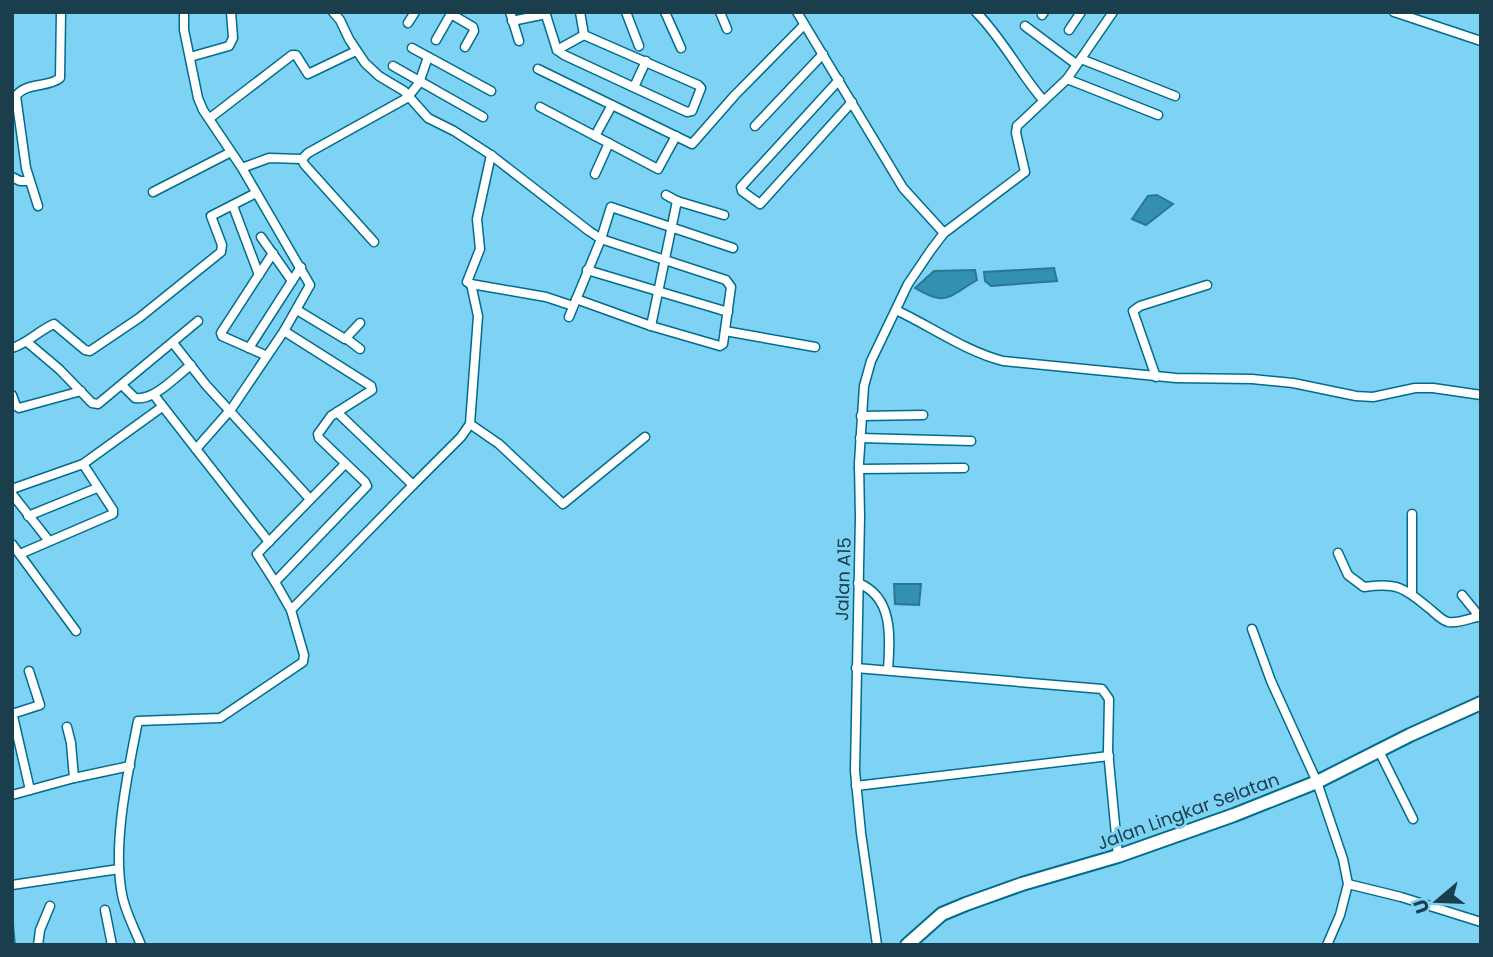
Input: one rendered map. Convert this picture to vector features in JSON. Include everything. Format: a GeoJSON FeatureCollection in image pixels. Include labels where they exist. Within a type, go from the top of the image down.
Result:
{"type":"FeatureCollection","features":[{"type":"Feature","properties":{"kind":"highway","name":"Jalan Lingkar Selatan"},"geometry":{"type":"LineString","coordinates":[[907,945],[942,914],[1022,884],[1118,856],[1317,782],[1422,729],[1481,703]]}},
{"type":"Feature","properties":{"kind":"street"},"geometry":{"type":"LineString","coordinates":[[38,206],[18,181],[16,96],[22,89],[55,82],[60,78],[61,12]]}},
{"type":"Feature","properties":{"kind":"street"},"geometry":{"type":"LineString","coordinates":[[184,12],[184,30],[198,98],[310,285],[284,331],[229,410],[196,449]]}},
{"type":"Feature","properties":{"kind":"street"},"geometry":{"type":"LineString","coordinates":[[190,57],[229,46],[233,38],[231,12]]}},
{"type":"Feature","properties":{"kind":"street"},"geometry":{"type":"LineString","coordinates":[[333,12],[356,51],[379,76],[404,91],[407,98],[428,118],[491,155],[601,239],[729,282],[732,287],[723,344],[720,346],[575,302],[471,284]]}},
{"type":"Feature","properties":{"kind":"street"},"geometry":{"type":"LineString","coordinates":[[408,23],[415,12]]}},
{"type":"Feature","properties":{"kind":"street"},"geometry":{"type":"LineString","coordinates":[[580,12],[584,35]]}},
{"type":"Feature","properties":{"kind":"street"},"geometry":{"type":"LineString","coordinates":[[626,12],[639,46]]}},
{"type":"Feature","properties":{"kind":"street"},"geometry":{"type":"LineString","coordinates":[[665,12],[681,48]]}},
{"type":"Feature","properties":{"kind":"street"},"geometry":{"type":"LineString","coordinates":[[720,12],[727,29]]}},
{"type":"Feature","properties":{"kind":"street"},"geometry":{"type":"LineString","coordinates":[[797,12],[903,188],[944,233]]}},
{"type":"Feature","properties":{"kind":"street"},"geometry":{"type":"LineString","coordinates":[[976,12],[993,29],[1043,100],[1067,79],[1113,12]]}},
{"type":"Feature","properties":{"kind":"street"},"geometry":{"type":"LineString","coordinates":[[1069,30],[1081,12]]}},
{"type":"Feature","properties":{"kind":"street"},"geometry":{"type":"LineString","coordinates":[[1394,12],[1481,41]]}},
{"type":"Feature","properties":{"kind":"street"},"geometry":{"type":"LineString","coordinates":[[436,40],[452,13],[473,27],[474,32],[465,47]]}},
{"type":"Feature","properties":{"kind":"street"},"geometry":{"type":"LineString","coordinates":[[519,41],[511,16],[546,13],[557,50],[687,112],[692,111],[701,88],[698,85],[584,35]]}},
{"type":"Feature","properties":{"kind":"street"},"geometry":{"type":"LineString","coordinates":[[538,69],[692,144],[804,24]]}},
{"type":"Feature","properties":{"kind":"street"},"geometry":{"type":"LineString","coordinates":[[1025,26],[1078,61],[1174,96]]}},
{"type":"Feature","properties":{"kind":"street"},"geometry":{"type":"LineString","coordinates":[[557,50],[584,35]]}},
{"type":"Feature","properties":{"kind":"street"},"geometry":{"type":"LineString","coordinates":[[411,48],[491,91]]}},
{"type":"Feature","properties":{"kind":"street"},"geometry":{"type":"LineString","coordinates":[[210,118],[292,55],[296,55],[308,74],[356,51]]}},
{"type":"Feature","properties":{"kind":"street"},"geometry":{"type":"LineString","coordinates":[[755,126],[823,54]]}},
{"type":"Feature","properties":{"kind":"street"},"geometry":{"type":"LineString","coordinates":[[242,168],[269,158],[302,159],[308,153],[407,98],[419,83],[428,57]]}},
{"type":"Feature","properties":{"kind":"street"},"geometry":{"type":"LineString","coordinates":[[634,87],[646,61]]}},
{"type":"Feature","properties":{"kind":"street"},"geometry":{"type":"LineString","coordinates":[[393,66],[483,117]]}},
{"type":"Feature","properties":{"kind":"street"},"geometry":{"type":"LineString","coordinates":[[1067,79],[1158,115]]}},
{"type":"Feature","properties":{"kind":"street"},"geometry":{"type":"LineString","coordinates":[[839,80],[741,187],[742,191],[760,204],[852,102]]}},
{"type":"Feature","properties":{"kind":"street","name":"Jalan A15"},"geometry":{"type":"LineString","coordinates":[[877,945],[856,786],[859,469],[864,386],[871,361],[908,285],[944,233],[1025,172],[1015,130],[1043,100]]}},
{"type":"Feature","properties":{"kind":"street"},"geometry":{"type":"LineString","coordinates":[[595,136],[612,105]]}},
{"type":"Feature","properties":{"kind":"street"},"geometry":{"type":"LineString","coordinates":[[540,107],[658,169],[676,136]]}},
{"type":"Feature","properties":{"kind":"street"},"geometry":{"type":"LineString","coordinates":[[595,174],[610,144]]}},
{"type":"Feature","properties":{"kind":"street"},"geometry":{"type":"LineString","coordinates":[[153,192],[231,152]]}},
{"type":"Feature","properties":{"kind":"street"},"geometry":{"type":"LineString","coordinates":[[291,610],[461,437],[470,424],[478,316],[471,284],[467,281],[480,249],[477,219],[491,155]]}},
{"type":"Feature","properties":{"kind":"street"},"geometry":{"type":"LineString","coordinates":[[302,159],[374,242]]}},
{"type":"Feature","properties":{"kind":"street"},"geometry":{"type":"LineString","coordinates":[[14,347],[27,342],[37,332],[54,324],[85,351],[90,351],[139,318],[221,253],[222,245],[211,216],[256,193]]}},
{"type":"Feature","properties":{"kind":"street"},"geometry":{"type":"LineString","coordinates":[[666,195],[724,215]]}},
{"type":"Feature","properties":{"kind":"street"},"geometry":{"type":"LineString","coordinates":[[651,326],[677,201]]}},
{"type":"Feature","properties":{"kind":"street"},"geometry":{"type":"LineString","coordinates":[[233,206],[259,275]]}},
{"type":"Feature","properties":{"kind":"street"},"geometry":{"type":"LineString","coordinates":[[569,317],[613,207],[733,248]]}},
{"type":"Feature","properties":{"kind":"street"},"geometry":{"type":"LineString","coordinates":[[261,237],[292,281]]}},
{"type":"Feature","properties":{"kind":"street"},"geometry":{"type":"LineString","coordinates":[[265,355],[222,335],[221,332],[273,253]]}},
{"type":"Feature","properties":{"kind":"street"},"geometry":{"type":"LineString","coordinates":[[249,348],[301,268]]}},
{"type":"Feature","properties":{"kind":"street"},"geometry":{"type":"LineString","coordinates":[[587,270],[728,312]]}},
{"type":"Feature","properties":{"kind":"street"},"geometry":{"type":"LineString","coordinates":[[1156,377],[1133,310],[1207,285]]}},
{"type":"Feature","properties":{"kind":"street"},"geometry":{"type":"LineString","coordinates":[[297,310],[360,349]]}},
{"type":"Feature","properties":{"kind":"street"},"geometry":{"type":"LineString","coordinates":[[896,310],[940,331],[976,353],[996,359],[1156,377],[1252,379],[1293,383],[1356,397],[1373,397],[1415,388],[1481,395]]}},
{"type":"Feature","properties":{"kind":"street"},"geometry":{"type":"LineString","coordinates":[[27,342],[92,403],[98,404],[198,321]]}},
{"type":"Feature","properties":{"kind":"street"},"geometry":{"type":"LineString","coordinates":[[347,340],[360,323]]}},
{"type":"Feature","properties":{"kind":"street"},"geometry":{"type":"LineString","coordinates":[[275,582],[365,489],[365,482],[318,436],[331,416],[372,390],[371,386],[284,331]]}},
{"type":"Feature","properties":{"kind":"street"},"geometry":{"type":"LineString","coordinates":[[725,331],[815,347]]}},
{"type":"Feature","properties":{"kind":"street"},"geometry":{"type":"LineString","coordinates":[[173,343],[229,410],[310,499]]}},
{"type":"Feature","properties":{"kind":"street"},"geometry":{"type":"LineString","coordinates":[[122,385],[138,400],[154,395],[191,365]]}},
{"type":"Feature","properties":{"kind":"street"},"geometry":{"type":"LineString","coordinates":[[12,395],[19,408],[81,391]]}},
{"type":"Feature","properties":{"kind":"street"},"geometry":{"type":"LineString","coordinates":[[154,395],[269,542]]}},
{"type":"Feature","properties":{"kind":"street"},"geometry":{"type":"LineString","coordinates":[[49,541],[27,516],[12,491],[83,464],[162,407]]}},
{"type":"Feature","properties":{"kind":"street"},"geometry":{"type":"LineString","coordinates":[[337,412],[413,485]]}},
{"type":"Feature","properties":{"kind":"street"},"geometry":{"type":"LineString","coordinates":[[861,416],[923,415]]}},
{"type":"Feature","properties":{"kind":"street"},"geometry":{"type":"LineString","coordinates":[[470,424],[499,444],[563,504],[645,437]]}},
{"type":"Feature","properties":{"kind":"street"},"geometry":{"type":"LineString","coordinates":[[860,438],[971,441]]}},
{"type":"Feature","properties":{"kind":"street"},"geometry":{"type":"LineString","coordinates":[[20,554],[113,514],[83,464]]}},
{"type":"Feature","properties":{"kind":"street"},"geometry":{"type":"LineString","coordinates":[[141,945],[123,901],[119,869],[130,766],[138,721],[220,718],[303,663],[304,655],[291,610],[257,556],[345,464]]}},
{"type":"Feature","properties":{"kind":"street"},"geometry":{"type":"LineString","coordinates":[[859,469],[964,468]]}},
{"type":"Feature","properties":{"kind":"street"},"geometry":{"type":"LineString","coordinates":[[27,516],[97,488]]}},
{"type":"Feature","properties":{"kind":"street"},"geometry":{"type":"LineString","coordinates":[[1412,514],[1412,593]]}},
{"type":"Feature","properties":{"kind":"street"},"geometry":{"type":"LineString","coordinates":[[12,544],[76,631]]}},
{"type":"Feature","properties":{"kind":"street"},"geometry":{"type":"LineString","coordinates":[[1338,554],[1348,575],[1361,585],[1385,584],[1402,588],[1412,593],[1445,621],[1480,616],[1462,595]]}},
{"type":"Feature","properties":{"kind":"street"},"geometry":{"type":"LineString","coordinates":[[858,583],[877,596],[884,609],[890,634],[888,670]]}},
{"type":"Feature","properties":{"kind":"street"},"geometry":{"type":"LineString","coordinates":[[1252,629],[1271,681],[1317,782],[1343,859],[1348,884],[1340,915],[1327,945]]}},
{"type":"Feature","properties":{"kind":"street"},"geometry":{"type":"LineString","coordinates":[[856,668],[1102,689],[1109,699],[1109,756],[1118,856]]}},
{"type":"Feature","properties":{"kind":"street"},"geometry":{"type":"LineString","coordinates":[[29,671],[40,705],[12,713],[30,790]]}},
{"type":"Feature","properties":{"kind":"street"},"geometry":{"type":"LineString","coordinates":[[67,727],[74,778]]}},
{"type":"Feature","properties":{"kind":"street"},"geometry":{"type":"LineString","coordinates":[[1379,751],[1413,819]]}},
{"type":"Feature","properties":{"kind":"street"},"geometry":{"type":"LineString","coordinates":[[856,786],[1109,756]]}},
{"type":"Feature","properties":{"kind":"street"},"geometry":{"type":"LineString","coordinates":[[12,795],[130,766]]}},
{"type":"Feature","properties":{"kind":"street"},"geometry":{"type":"LineString","coordinates":[[12,885],[119,869]]}},
{"type":"Feature","properties":{"kind":"street"},"geometry":{"type":"LineString","coordinates":[[1348,884],[1481,922]]}},
{"type":"Feature","properties":{"kind":"street"},"geometry":{"type":"LineString","coordinates":[[38,945],[40,930],[50,906]]}},
{"type":"Feature","properties":{"kind":"street"},"geometry":{"type":"LineString","coordinates":[[105,910],[112,945]]}},
{"type":"Feature","properties":{"kind":"water"},"geometry":{"type":"Polygon","coordinates":[[[1157,195],[1173,204],[1146,225],[1132,219],[1148,196],[1157,195]]]}},
{"type":"Feature","properties":{"kind":"water"},"geometry":{"type":"Polygon","coordinates":[[[1054,268],[1057,281],[991,286],[985,281],[984,272],[1054,268]]]}},
{"type":"Feature","properties":{"kind":"water"},"geometry":{"type":"Polygon","coordinates":[[[975,270],[977,280],[947,298],[934,297],[915,288],[934,271],[975,270]]]}},
{"type":"Feature","properties":{"kind":"water"},"geometry":{"type":"Polygon","coordinates":[[[894,584],[921,584],[919,605],[895,604],[894,584]]]}},
{"type":"Feature","properties":{"kind":"waterway"},"geometry":{"type":"LineString","coordinates":[[12,914],[15,945]]}}]}
